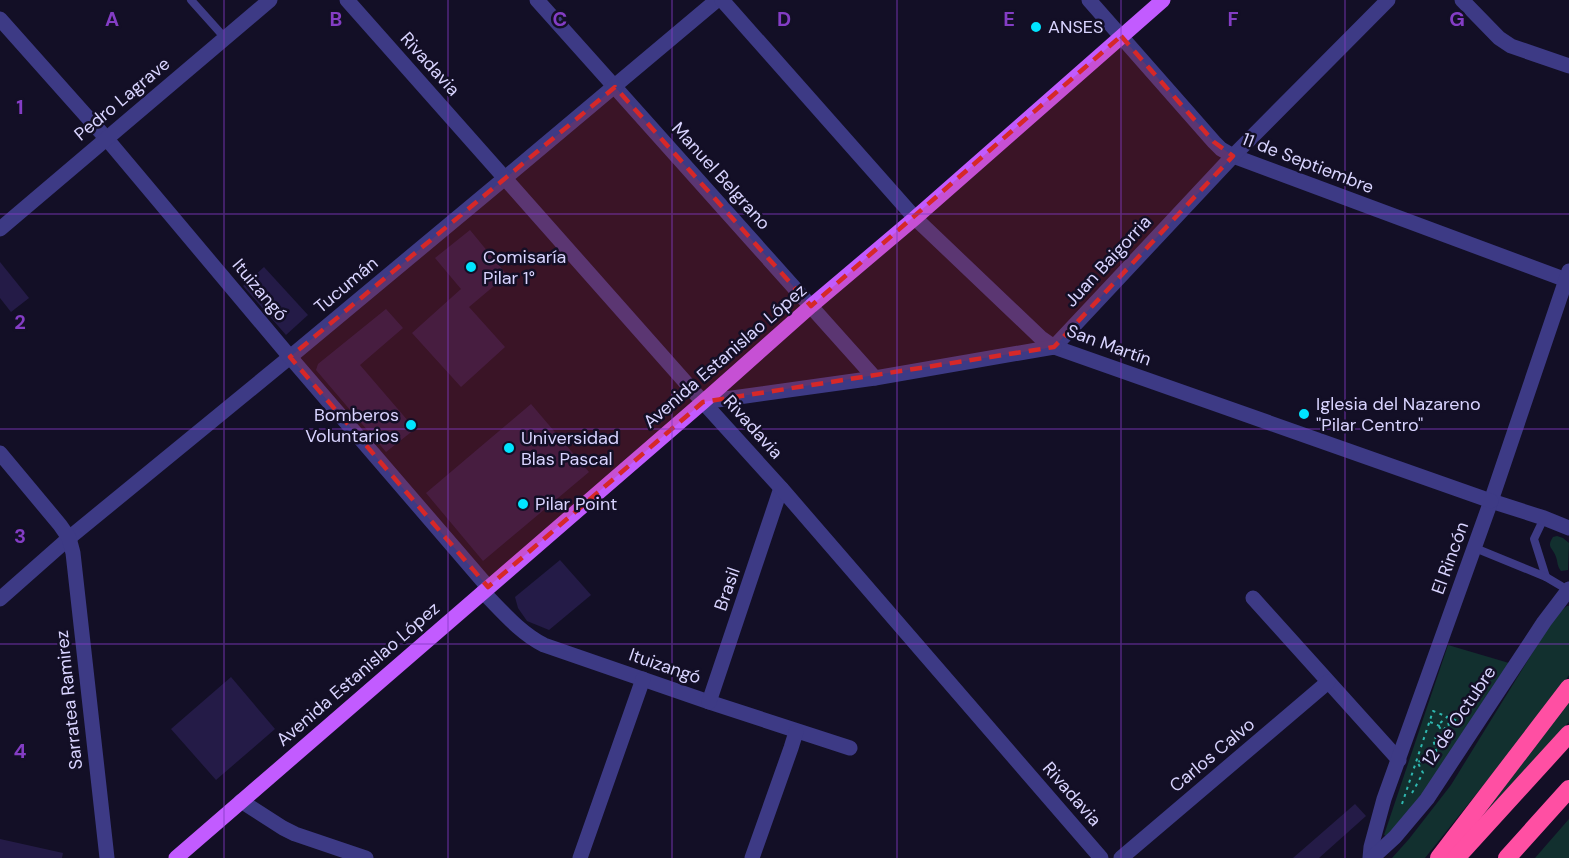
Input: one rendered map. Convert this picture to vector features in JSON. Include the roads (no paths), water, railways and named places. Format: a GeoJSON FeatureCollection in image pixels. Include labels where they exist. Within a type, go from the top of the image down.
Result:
{"type":"FeatureCollection","features":[{"type":"Feature","properties":{"kind":"highway"},"geometry":{"type":"LineString","coordinates":[[1439,858],[1569,688]]}},
{"type":"Feature","properties":{"kind":"highway"},"geometry":{"type":"LineString","coordinates":[[1456,858],[1569,734]]}},
{"type":"Feature","properties":{"kind":"highway"},"geometry":{"type":"LineString","coordinates":[[1507,858],[1569,789]]}},
{"type":"Feature","properties":{"kind":"main road","name":"Avenida Estanislao López"},"geometry":{"type":"LineString","coordinates":[[176,858],[915,218],[1163,0]]}},
{"type":"Feature","properties":{"kind":"street","name":"Pedro Lagrave"},"geometry":{"type":"LineString","coordinates":[[0,229],[270,0]]}},
{"type":"Feature","properties":{"kind":"street","name":"Rivadavia"},"geometry":{"type":"LineString","coordinates":[[347,0],[781,488],[1101,858]]}},
{"type":"Feature","properties":{"kind":"street","name":"Manuel Belgrano"},"geometry":{"type":"LineString","coordinates":[[537,0],[875,378]]}},
{"type":"Feature","properties":{"kind":"street","name":"Tucumán"},"geometry":{"type":"LineString","coordinates":[[0,599],[69,538],[290,357],[717,0]]}},
{"type":"Feature","properties":{"kind":"street","name":"San Martín"},"geometry":{"type":"LineString","coordinates":[[722,0],[915,218],[1041,338],[1054,347],[1569,528]]}},
{"type":"Feature","properties":{"kind":"street","name":"11 de Septiembre"},"geometry":{"type":"LineString","coordinates":[[1089,0],[1214,142],[1233,156],[1568,277]]}},
{"type":"Feature","properties":{"kind":"street","name":"Juan Baigorria"},"geometry":{"type":"LineString","coordinates":[[1054,347],[1233,156],[1388,0]]}},
{"type":"Feature","properties":{"kind":"street"},"geometry":{"type":"LineString","coordinates":[[1462,0],[1499,38],[1511,46],[1569,66]]}},
{"type":"Feature","properties":{"kind":"street","name":"Ituizangó"},"geometry":{"type":"LineString","coordinates":[[0,19],[106,138],[485,590],[523,632],[544,645],[796,732],[850,748]]}},
{"type":"Feature","properties":{"kind":"street","name":"El Rincón"},"geometry":{"type":"LineString","coordinates":[[1371,858],[1371,847],[1384,799],[1475,548],[1568,277]]}},
{"type":"Feature","properties":{"kind":"street"},"geometry":{"type":"LineString","coordinates":[[703,402],[875,378],[1054,347]]}},
{"type":"Feature","properties":{"kind":"street"},"geometry":{"type":"LineString","coordinates":[[0,453],[69,538]]}},
{"type":"Feature","properties":{"kind":"street","name":"Brasil"},"geometry":{"type":"LineString","coordinates":[[709,702],[781,488]]}},
{"type":"Feature","properties":{"kind":"street","name":"Sarratea Ramirez"},"geometry":{"type":"LineString","coordinates":[[69,538],[73,553],[107,858]]}},
{"type":"Feature","properties":{"kind":"street","name":"12 de Octubre"},"geometry":{"type":"LineString","coordinates":[[1371,858],[1395,837],[1427,799],[1544,622],[1569,589]]}},
{"type":"Feature","properties":{"kind":"street"},"geometry":{"type":"LineString","coordinates":[[1253,598],[1399,760]]}},
{"type":"Feature","properties":{"kind":"street"},"geometry":{"type":"LineString","coordinates":[[580,858],[643,679]]}},
{"type":"Feature","properties":{"kind":"street","name":"Carlos Calvo"},"geometry":{"type":"LineString","coordinates":[[1121,858],[1328,682]]}},
{"type":"Feature","properties":{"kind":"street"},"geometry":{"type":"LineString","coordinates":[[752,858],[796,732]]}},
{"type":"Feature","properties":{"kind":"street"},"geometry":{"type":"LineString","coordinates":[[241,801],[295,834],[366,858]]}},
{"type":"Feature","properties":{"kind":"lane"},"geometry":{"type":"LineString","coordinates":[[191,0],[225,38]]}},
{"type":"Feature","properties":{"kind":"lane"},"geometry":{"type":"LineString","coordinates":[[1544,518],[1534,538],[1546,577]]}},
{"type":"Feature","properties":{"kind":"lane"},"geometry":{"type":"LineString","coordinates":[[1475,548],[1546,577],[1569,589]]}},
{"type":"Feature","properties":{"kind":"place","name":"ANSES"},"geometry":{"type":"Point","coordinates":[1036,27]}},
{"type":"Feature","properties":{"kind":"place","name":"Comisaría Pilar 1°"},"geometry":{"type":"Point","coordinates":[471,267]}},
{"type":"Feature","properties":{"kind":"place","name":"Iglesia del Nazareno \"Pilar Centro\""},"geometry":{"type":"Point","coordinates":[1304,414]}},
{"type":"Feature","properties":{"kind":"place","name":"Bomberos Voluntarios"},"geometry":{"type":"Point","coordinates":[411,425]}},
{"type":"Feature","properties":{"kind":"place","name":"Universidad Blas Pascal"},"geometry":{"type":"Point","coordinates":[509,448]}},
{"type":"Feature","properties":{"kind":"place","name":"Pilar Point"},"geometry":{"type":"Point","coordinates":[523,504]}}]}
